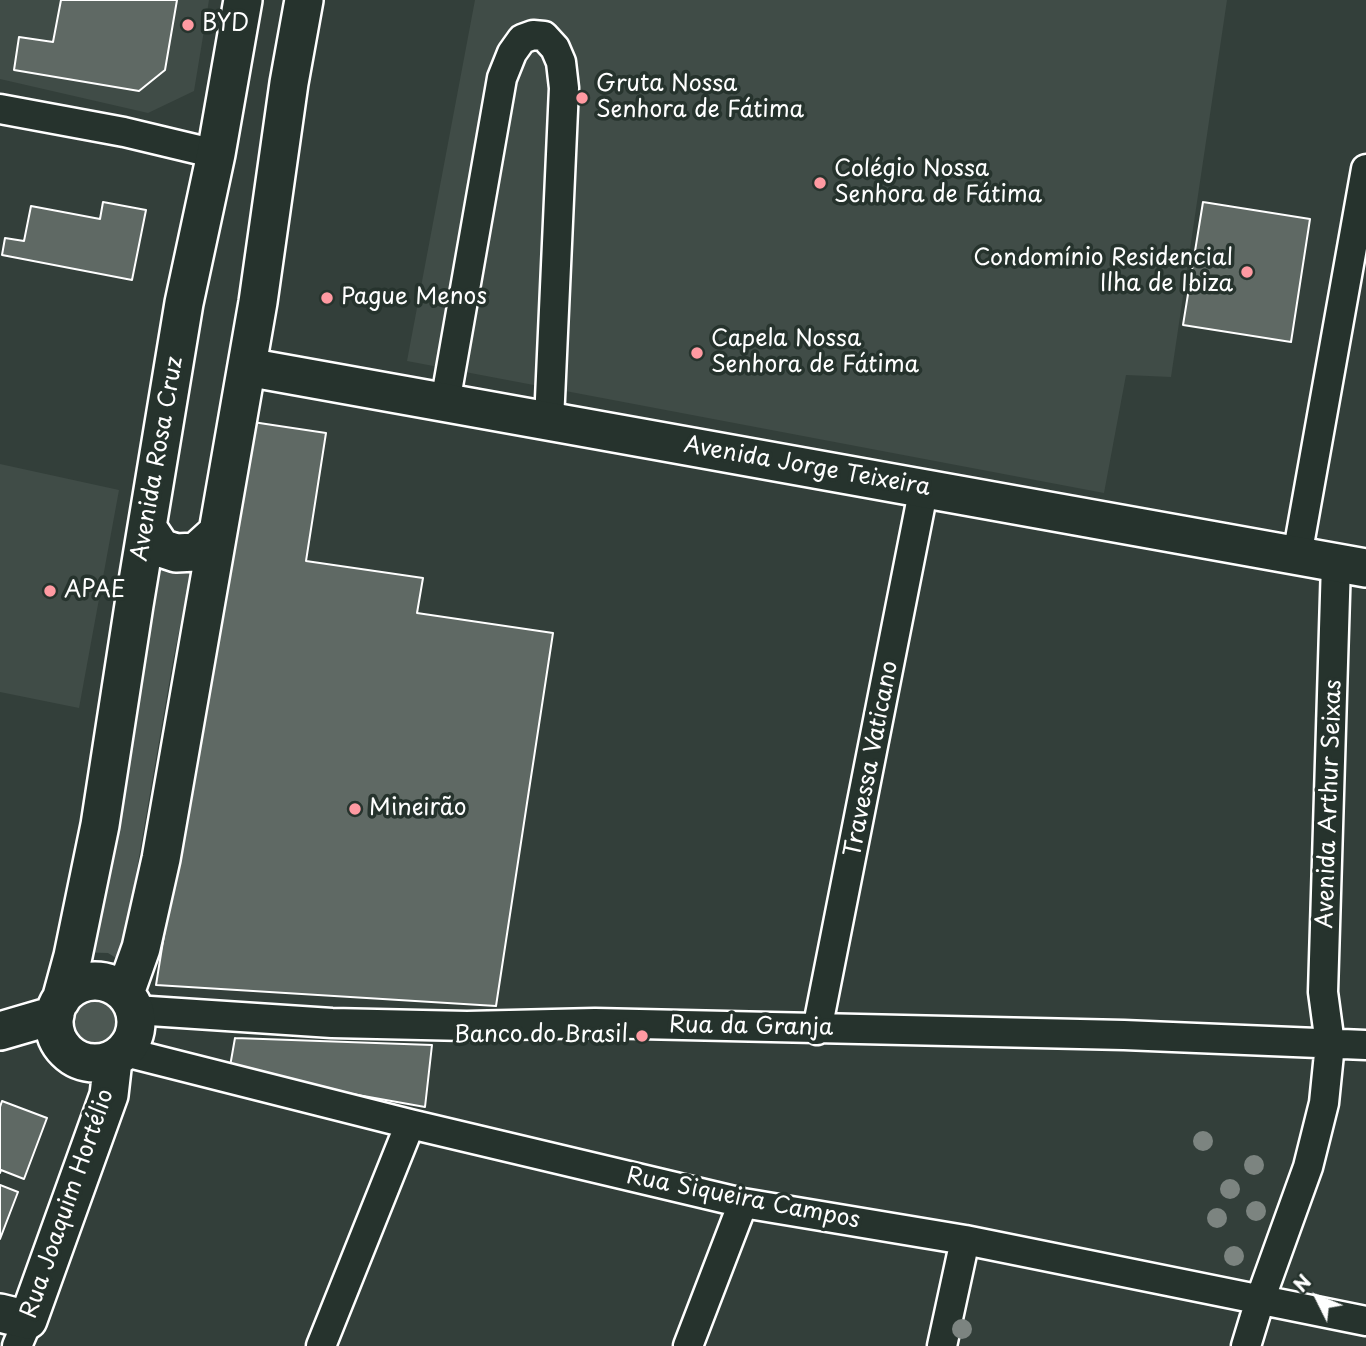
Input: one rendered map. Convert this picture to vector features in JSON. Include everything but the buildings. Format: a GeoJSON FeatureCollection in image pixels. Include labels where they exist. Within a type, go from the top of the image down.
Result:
{"type":"FeatureCollection","features":[{"type":"Feature","properties":{"kind":"main road","name":"Avenida Rosa Cruz"},"geometry":{"type":"LineString","coordinates":[[119,1056],[90,1064],[72,1057],[57,1039],[58,1008],[73,956],[100,825],[184,303],[216,154],[243,0]]}},
{"type":"Feature","properties":{"kind":"main road"},"geometry":{"type":"LineString","coordinates":[[119,1056],[134,1032],[130,1002],[161,859],[247,367],[304,0]]}},
{"type":"Feature","properties":{"kind":"main road","name":"Avenida Jorge Teixeira"},"geometry":{"type":"LineString","coordinates":[[247,367],[1351,565]]}},
{"type":"Feature","properties":{"kind":"main road"},"geometry":{"type":"LineString","coordinates":[[147,527],[161,548],[176,553],[197,552],[217,533]]}},
{"type":"Feature","properties":{"kind":"main road"},"geometry":{"type":"LineString","coordinates":[[0,1031],[58,1008],[73,988],[93,981],[113,985],[130,1002]]}},
{"type":"Feature","properties":{"kind":"main road","name":"Rua Joaquim Hortélio"},"geometry":{"type":"LineString","coordinates":[[15,1326],[109,1095],[119,1056]]}},
{"type":"Feature","properties":{"kind":"street"},"geometry":{"type":"LineString","coordinates":[[445,402],[502,78],[512,53],[522,39],[533,34],[544,36],[555,48],[561,62],[564,88],[549,421]]}},
{"type":"Feature","properties":{"kind":"street"},"geometry":{"type":"LineString","coordinates":[[0,109],[124,131],[216,154]]}},
{"type":"Feature","properties":{"kind":"street"},"geometry":{"type":"LineString","coordinates":[[1297,556],[1358,264],[1366,169]]}},
{"type":"Feature","properties":{"kind":"street","name":"Travessa Vaticano"},"geometry":{"type":"LineString","coordinates":[[817,1030],[924,487]]}},
{"type":"Feature","properties":{"kind":"street","name":"Avenida Arthur Seixas"},"geometry":{"type":"LineString","coordinates":[[1246,1346],[1308,1167],[1324,1103],[1330,1044],[1323,992],[1351,565]]}},
{"type":"Feature","properties":{"kind":"street","name":"Rua da Granja"},"geometry":{"type":"LineString","coordinates":[[130,1002],[332,1023],[467,1026],[595,1023],[1124,1035],[1366,1045]]}},
{"type":"Feature","properties":{"kind":"street","name":"Rua Siqueira Campos"},"geometry":{"type":"LineString","coordinates":[[119,1056],[743,1203],[965,1240],[1366,1321]]}},
{"type":"Feature","properties":{"kind":"street"},"geometry":{"type":"LineString","coordinates":[[321,1346],[410,1124]]}},
{"type":"Feature","properties":{"kind":"street"},"geometry":{"type":"LineString","coordinates":[[688,1346],[743,1203]]}},
{"type":"Feature","properties":{"kind":"street"},"geometry":{"type":"LineString","coordinates":[[942,1346],[965,1240]]}},
{"type":"Feature","properties":{"kind":"shaded area"},"geometry":{"type":"Polygon","coordinates":[[[0,0],[209,0],[194,91],[148,113],[0,79],[0,0]]]}},
{"type":"Feature","properties":{"kind":"shaded area","name":"Colégio Nossa Senhora de Fátima"},"geometry":{"type":"Polygon","coordinates":[[[475,0],[1227,0],[1171,377],[1126,375],[1104,493],[407,361],[475,0]]]}},
{"type":"Feature","properties":{"kind":"shaded area","name":"APAE"},"geometry":{"type":"Polygon","coordinates":[[[0,464],[119,490],[79,708],[0,692],[0,464]]]}},
{"type":"Feature","properties":{"kind":"shaded area"},"geometry":{"type":"Polygon","coordinates":[[[156,556],[192,567],[121,961],[108,953],[76,952],[156,556]]]}},
{"type":"Feature","properties":{"kind":"shaded area"},"geometry":{"type":"Polygon","coordinates":[[[96,1002],[107,1004],[116,1010],[122,1019],[122,1041],[116,1050],[107,1056],[96,1058],[85,1056],[76,1050],[70,1041],[68,1030],[70,1019],[76,1010],[85,1004],[96,1002]]]}},
{"type":"Feature","properties":{"kind":"place","name":"BYD"},"geometry":{"type":"Point","coordinates":[188,25]}},
{"type":"Feature","properties":{"kind":"place","name":"Gruta Nossa Senhora de Fátima"},"geometry":{"type":"Point","coordinates":[582,98]}},
{"type":"Feature","properties":{"kind":"place","name":"Colégio Nossa Senhora de Fátima"},"geometry":{"type":"Point","coordinates":[820,183]}},
{"type":"Feature","properties":{"kind":"place","name":"Condomínio Residencial Ilha de Ibiza"},"geometry":{"type":"Point","coordinates":[1247,272]}},
{"type":"Feature","properties":{"kind":"place","name":"Pague Menos"},"geometry":{"type":"Point","coordinates":[327,298]}},
{"type":"Feature","properties":{"kind":"place","name":"Capela Nossa Senhora de Fátima"},"geometry":{"type":"Point","coordinates":[697,353]}},
{"type":"Feature","properties":{"kind":"place","name":"APAE"},"geometry":{"type":"Point","coordinates":[50,591]}},
{"type":"Feature","properties":{"kind":"place","name":"Mineirão"},"geometry":{"type":"Point","coordinates":[355,809]}},
{"type":"Feature","properties":{"kind":"place","name":"Banco do Brasil"},"geometry":{"type":"Point","coordinates":[642,1036]}}]}
